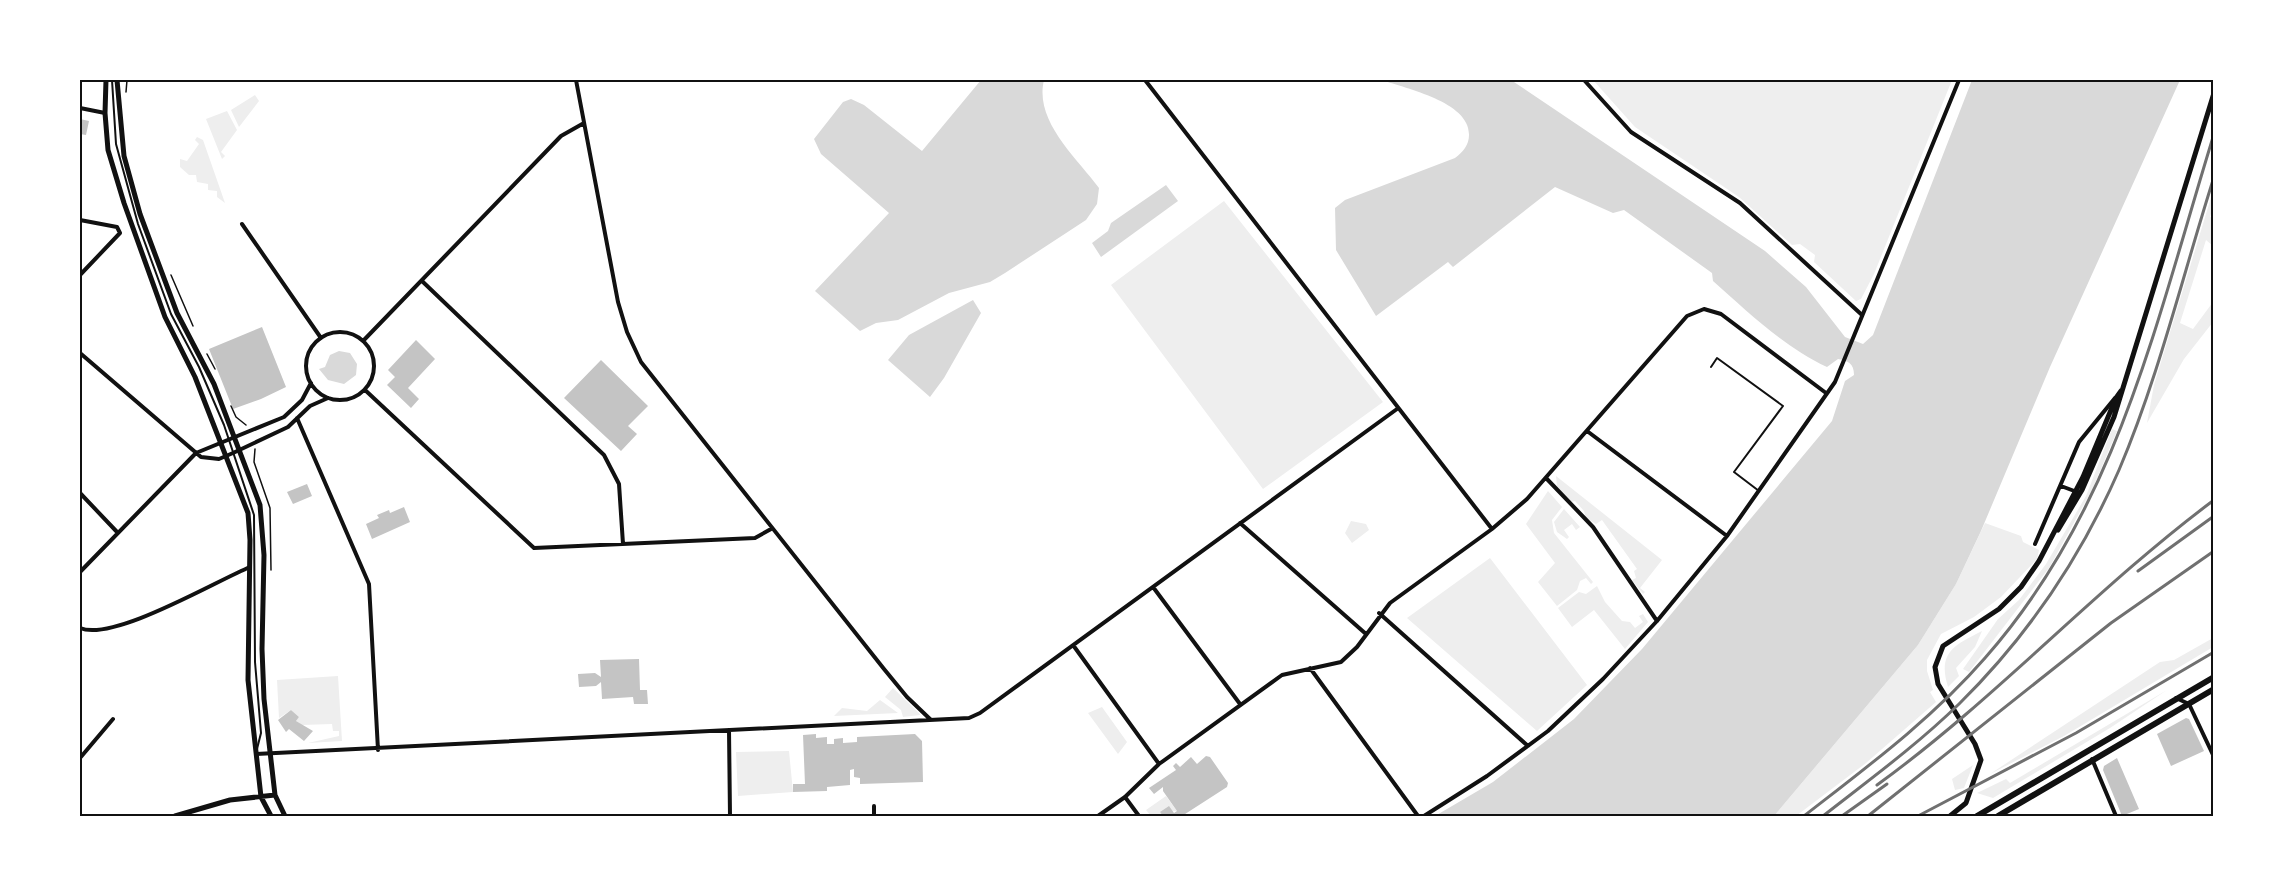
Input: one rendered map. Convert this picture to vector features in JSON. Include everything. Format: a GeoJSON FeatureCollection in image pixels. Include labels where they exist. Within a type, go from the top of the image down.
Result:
{"type":"FeatureCollection","features":[{"type":"Feature","properties":{"kind":"main road"},"geometry":{"type":"LineString","coordinates":[[106,80],[105,113],[112,166],[165,317],[195,377],[248,513],[250,567],[247,662],[261,797],[271,816]]}},
{"type":"Feature","properties":{"kind":"main road"},"geometry":{"type":"LineString","coordinates":[[117,80],[124,156],[140,214],[177,314],[214,384],[257,493],[262,521],[264,555],[262,680],[275,795],[285,816]]}},
{"type":"Feature","properties":{"kind":"main road"},"geometry":{"type":"LineString","coordinates":[[2078,492],[2106,437],[2214,93]]}},
{"type":"Feature","properties":{"kind":"main road"},"geometry":{"type":"LineString","coordinates":[[1950,816],[1966,803],[1981,760],[1975,744],[1940,688],[1935,667],[1943,646],[1985,620],[2007,602],[2031,574],[2063,525],[2116,398],[2121,391]]}},
{"type":"Feature","properties":{"kind":"main road"},"geometry":{"type":"LineString","coordinates":[[1977,816],[2214,677]]}},
{"type":"Feature","properties":{"kind":"main road"},"geometry":{"type":"LineString","coordinates":[[2189,704],[2200,686]]}},
{"type":"Feature","properties":{"kind":"main road"},"geometry":{"type":"LineString","coordinates":[[1998,816],[2214,689]]}},
{"type":"Feature","properties":{"kind":"main road"},"geometry":{"type":"LineString","coordinates":[[175,816],[230,800],[275,795]]}},
{"type":"Feature","properties":{"kind":"street"},"geometry":{"type":"LineString","coordinates":[[576,80],[618,302],[633,347],[679,412],[771,529],[907,697],[931,720]]}},
{"type":"Feature","properties":{"kind":"street"},"geometry":{"type":"LineString","coordinates":[[1145,80],[1492,529]]}},
{"type":"Feature","properties":{"kind":"street"},"geometry":{"type":"LineString","coordinates":[[1584,80],[1631,132],[1740,203],[1862,315]]}},
{"type":"Feature","properties":{"kind":"street"},"geometry":{"type":"LineString","coordinates":[[1424,816],[1528,747],[1603,679],[1657,621],[1727,536],[1835,382],[1959,80]]}},
{"type":"Feature","properties":{"kind":"street"},"geometry":{"type":"LineString","coordinates":[[80,108],[105,113]]}},
{"type":"Feature","properties":{"kind":"street"},"geometry":{"type":"LineString","coordinates":[[363,341],[423,282],[561,136],[584,123]]}},
{"type":"Feature","properties":{"kind":"street"},"geometry":{"type":"LineString","coordinates":[[80,220],[117,227],[120,233],[80,275]]}},
{"type":"Feature","properties":{"kind":"street"},"geometry":{"type":"LineString","coordinates":[[242,224],[321,338]]}},
{"type":"Feature","properties":{"kind":"street"},"geometry":{"type":"LineString","coordinates":[[423,282],[604,455],[619,484],[623,544]]}},
{"type":"Feature","properties":{"kind":"street"},"geometry":{"type":"LineString","coordinates":[[1098,816],[1125,797],[1159,764],[1282,675],[1341,662],[1357,647],[1379,613],[1390,603],[1492,529],[1527,499],[1687,315],[1697,310],[1721,314],[1826,393]]}},
{"type":"Feature","properties":{"kind":"street"},"geometry":{"type":"LineString","coordinates":[[80,353],[196,453],[205,458],[225,457],[253,441],[288,427],[315,402],[328,398],[347,400],[365,390],[373,375],[374,363],[371,351],[363,341],[345,332],[333,333],[321,338],[311,349],[307,358],[306,368],[310,383],[328,398]]}},
{"type":"Feature","properties":{"kind":"street"},"geometry":{"type":"LineString","coordinates":[[80,572],[196,453],[286,415],[304,397],[310,383]]}},
{"type":"Feature","properties":{"kind":"street"},"geometry":{"type":"LineString","coordinates":[[365,390],[529,545],[539,549],[754,538],[771,529]]}},
{"type":"Feature","properties":{"kind":"street"},"geometry":{"type":"LineString","coordinates":[[2035,544],[2079,442],[2116,398]]}},
{"type":"Feature","properties":{"kind":"street"},"geometry":{"type":"LineString","coordinates":[[256,754],[378,750],[969,718],[980,713],[1397,409]]}},
{"type":"Feature","properties":{"kind":"street"},"geometry":{"type":"LineString","coordinates":[[297,418],[369,584],[378,750]]}},
{"type":"Feature","properties":{"kind":"street"},"geometry":{"type":"LineString","coordinates":[[1587,431],[1727,536]]}},
{"type":"Feature","properties":{"kind":"street"},"geometry":{"type":"LineString","coordinates":[[1546,478],[1593,527],[1657,621]]}},
{"type":"Feature","properties":{"kind":"street"},"geometry":{"type":"LineString","coordinates":[[2061,486],[2078,492]]}},
{"type":"Feature","properties":{"kind":"street"},"geometry":{"type":"LineString","coordinates":[[80,493],[118,534]]}},
{"type":"Feature","properties":{"kind":"street"},"geometry":{"type":"LineString","coordinates":[[1240,523],[1366,634]]}},
{"type":"Feature","properties":{"kind":"street"},"geometry":{"type":"LineString","coordinates":[[80,628],[89,632],[128,624],[250,567]]}},
{"type":"Feature","properties":{"kind":"street"},"geometry":{"type":"LineString","coordinates":[[1153,587],[1240,704]]}},
{"type":"Feature","properties":{"kind":"street"},"geometry":{"type":"LineString","coordinates":[[1379,613],[1528,747]]}},
{"type":"Feature","properties":{"kind":"street"},"geometry":{"type":"LineString","coordinates":[[1073,645],[1159,764]]}},
{"type":"Feature","properties":{"kind":"street"},"geometry":{"type":"LineString","coordinates":[[1310,668],[1418,816]]}},
{"type":"Feature","properties":{"kind":"street"},"geometry":{"type":"LineString","coordinates":[[2175,698],[2189,704],[2214,757]]}},
{"type":"Feature","properties":{"kind":"street"},"geometry":{"type":"LineString","coordinates":[[80,758],[113,719]]}},
{"type":"Feature","properties":{"kind":"street"},"geometry":{"type":"LineString","coordinates":[[729,730],[730,816]]}},
{"type":"Feature","properties":{"kind":"street"},"geometry":{"type":"LineString","coordinates":[[2092,759],[2116,816]]}},
{"type":"Feature","properties":{"kind":"street"},"geometry":{"type":"LineString","coordinates":[[1125,797],[1139,816]]}},
{"type":"Feature","properties":{"kind":"street"},"geometry":{"type":"LineString","coordinates":[[874,806],[874,816]]}},
{"type":"Feature","properties":{"kind":"lane"},"geometry":{"type":"LineString","coordinates":[[112,80],[116,144],[138,224],[168,308],[200,367],[229,440],[249,497],[255,525],[255,662],[261,733],[256,754]]}},
{"type":"Feature","properties":{"kind":"lane"},"geometry":{"type":"LineString","coordinates":[[1711,367],[1717,358],[1783,406],[1734,472],[1759,491]]}},
{"type":"Feature","properties":{"kind":"path"},"geometry":{"type":"LineString","coordinates":[[126,98],[127,80]]}},
{"type":"Feature","properties":{"kind":"path"},"geometry":{"type":"LineString","coordinates":[[168,268],[196,334]]}},
{"type":"Feature","properties":{"kind":"path"},"geometry":{"type":"LineString","coordinates":[[204,348],[217,373]]}},
{"type":"Feature","properties":{"kind":"path"},"geometry":{"type":"LineString","coordinates":[[231,406],[236,417],[246,424],[249,432]]}},
{"type":"Feature","properties":{"kind":"path"},"geometry":{"type":"LineString","coordinates":[[253,441],[254,462],[270,508],[273,563],[270,576]]}},
{"type":"Feature","properties":{"kind":"shaded area"},"geometry":{"type":"Polygon","coordinates":[[[981,80],[1044,80],[1045,110],[1059,138],[1099,188],[1097,204],[1086,220],[990,282],[949,293],[898,320],[876,323],[860,331],[815,291],[889,213],[821,154],[814,139],[843,102],[851,99],[864,105],[922,151],[981,80]]]}},
{"type":"Feature","properties":{"kind":"shaded area"},"geometry":{"type":"Polygon","coordinates":[[[1382,80],[1511,80],[1765,251],[1806,287],[1845,337],[1863,344],[1873,335],[1972,80],[2180,80],[2050,367],[1981,531],[1956,584],[1918,645],[1774,816],[1435,816],[1493,782],[1574,719],[1642,649],[1832,421],[1845,381],[1854,375],[1854,371],[1852,365],[1845,361],[1838,359],[1827,367],[1796,349],[1767,328],[1713,281],[1712,273],[1624,210],[1613,213],[1555,187],[1453,267],[1448,262],[1376,316],[1336,250],[1335,208],[1345,200],[1455,158],[1465,148],[1469,135],[1467,124],[1449,105],[1382,80]]]}},
{"type":"Feature","properties":{"kind":"shaded area"},"geometry":{"type":"Polygon","coordinates":[[[1593,80],[1952,80],[1874,274],[1861,299],[1856,301],[1814,262],[1815,255],[1800,244],[1792,245],[1739,197],[1635,127],[1593,80]]]}},
{"type":"Feature","properties":{"kind":"shaded area"},"geometry":{"type":"Polygon","coordinates":[[[255,95],[259,101],[239,127],[231,110],[255,95]]]}},
{"type":"Feature","properties":{"kind":"shaded area"},"geometry":{"type":"Polygon","coordinates":[[[227,111],[237,130],[221,152],[225,156],[222,159],[206,119],[227,111]]]}},
{"type":"Feature","properties":{"kind":"shaded area"},"geometry":{"type":"Polygon","coordinates":[[[197,137],[203,140],[225,203],[217,197],[217,191],[208,190],[208,184],[197,182],[196,175],[189,175],[180,167],[180,159],[187,161],[199,144],[195,140],[197,137]]]}},
{"type":"Feature","properties":{"kind":"shaded area"},"geometry":{"type":"Polygon","coordinates":[[[1166,185],[1178,201],[1101,257],[1092,243],[1108,231],[1111,223],[1166,185]]]}},
{"type":"Feature","properties":{"kind":"shaded area"},"geometry":{"type":"Polygon","coordinates":[[[2213,191],[2213,207],[2210,217],[2213,218],[2213,246],[2206,240],[2180,323],[2193,329],[2213,302],[2213,322],[2184,359],[2147,423],[2154,385],[2213,191]]]}},
{"type":"Feature","properties":{"kind":"shaded area"},"geometry":{"type":"Polygon","coordinates":[[[1224,201],[1383,402],[1263,489],[1111,285],[1224,201]]]}},
{"type":"Feature","properties":{"kind":"shaded area"},"geometry":{"type":"Polygon","coordinates":[[[973,300],[981,313],[944,378],[930,397],[888,360],[909,335],[973,300]]]}},
{"type":"Feature","properties":{"kind":"shaded area"},"geometry":{"type":"Polygon","coordinates":[[[339,351],[350,353],[357,364],[356,375],[344,384],[328,380],[319,369],[325,367],[330,355],[339,351]]]}},
{"type":"Feature","properties":{"kind":"shaded area"},"geometry":{"type":"Polygon","coordinates":[[[2112,429],[2117,431],[2092,490],[2049,568],[1969,672],[1963,669],[1998,619],[2019,600],[2046,564],[2086,496],[2112,429]]]}},
{"type":"Feature","properties":{"kind":"shaded area"},"geometry":{"type":"Polygon","coordinates":[[[1556,476],[1662,560],[1640,588],[1645,592],[1643,594],[1632,580],[1636,578],[1634,571],[1637,569],[1602,520],[1596,524],[1586,518],[1584,511],[1575,501],[1571,502],[1557,486],[1556,476]]]}},
{"type":"Feature","properties":{"kind":"shaded area"},"geometry":{"type":"Polygon","coordinates":[[[1548,491],[1562,507],[1552,520],[1554,533],[1593,582],[1591,584],[1586,578],[1580,581],[1577,590],[1557,606],[1538,582],[1555,563],[1526,524],[1548,491]]]}},
{"type":"Feature","properties":{"kind":"shaded area"},"geometry":{"type":"Polygon","coordinates":[[[1564,509],[1580,527],[1576,530],[1572,524],[1564,530],[1569,537],[1567,539],[1557,532],[1554,522],[1564,509]]]}},
{"type":"Feature","properties":{"kind":"shaded area"},"geometry":{"type":"Polygon","coordinates":[[[1351,521],[1366,524],[1369,530],[1352,543],[1345,533],[1351,521]]]}},
{"type":"Feature","properties":{"kind":"shaded area"},"geometry":{"type":"Polygon","coordinates":[[[1985,523],[2021,536],[2023,542],[2039,550],[2037,559],[2001,597],[1974,617],[1941,634],[1927,660],[1927,671],[1933,690],[1930,692],[1936,702],[1866,763],[1796,816],[1774,816],[1918,645],[1956,584],[1985,523]]]}},
{"type":"Feature","properties":{"kind":"shaded area"},"geometry":{"type":"Polygon","coordinates":[[[1490,558],[1587,685],[1537,731],[1407,618],[1490,558]]]}},
{"type":"Feature","properties":{"kind":"shaded area"},"geometry":{"type":"Polygon","coordinates":[[[1597,586],[1605,602],[1622,621],[1630,622],[1635,628],[1643,622],[1639,616],[1643,614],[1648,622],[1625,649],[1594,610],[1572,627],[1558,608],[1579,592],[1586,594],[1597,586]]]}},
{"type":"Feature","properties":{"kind":"shaded area"},"geometry":{"type":"Polygon","coordinates":[[[1982,631],[1975,647],[1956,668],[1959,676],[1948,687],[1945,665],[1951,651],[1982,631]]]}},
{"type":"Feature","properties":{"kind":"shaded area"},"geometry":{"type":"Polygon","coordinates":[[[2213,638],[2213,647],[2064,736],[1990,774],[2160,662],[2174,660],[2213,638]]]}},
{"type":"Feature","properties":{"kind":"shaded area"},"geometry":{"type":"Polygon","coordinates":[[[338,676],[342,741],[308,743],[339,736],[339,731],[333,731],[332,724],[302,725],[296,721],[299,717],[291,710],[279,718],[277,680],[338,676]]]}},
{"type":"Feature","properties":{"kind":"shaded area"},"geometry":{"type":"Polygon","coordinates":[[[893,688],[920,715],[903,717],[901,710],[885,697],[893,688]]]}},
{"type":"Feature","properties":{"kind":"shaded area"},"geometry":{"type":"Polygon","coordinates":[[[2167,690],[2110,728],[1993,798],[1977,793],[2006,779],[2010,783],[2167,690]]]}},
{"type":"Feature","properties":{"kind":"shaded area"},"geometry":{"type":"Polygon","coordinates":[[[880,700],[898,713],[834,716],[842,708],[867,711],[880,700]]]}},
{"type":"Feature","properties":{"kind":"shaded area"},"geometry":{"type":"Polygon","coordinates":[[[1102,707],[1127,742],[1118,754],[1088,713],[1102,707]]]}},
{"type":"Feature","properties":{"kind":"shaded area"},"geometry":{"type":"Polygon","coordinates":[[[789,751],[793,792],[738,796],[736,752],[789,751]]]}},
{"type":"Feature","properties":{"kind":"shaded area"},"geometry":{"type":"Polygon","coordinates":[[[1973,765],[1964,788],[1955,790],[1952,779],[1973,765]]]}},
{"type":"Feature","properties":{"kind":"shaded area"},"geometry":{"type":"Polygon","coordinates":[[[1166,796],[1177,811],[1160,812],[1163,816],[1151,816],[1146,810],[1166,796]]]}},
{"type":"Feature","properties":{"kind":"building"},"geometry":{"type":"Polygon","coordinates":[[[80,119],[89,121],[86,135],[80,134],[80,119]]]}},
{"type":"Feature","properties":{"kind":"building"},"geometry":{"type":"Polygon","coordinates":[[[262,327],[286,387],[233,409],[209,349],[262,327]]]}},
{"type":"Feature","properties":{"kind":"building"},"geometry":{"type":"Polygon","coordinates":[[[416,340],[435,359],[408,388],[419,399],[411,408],[387,385],[395,377],[388,370],[416,340]]]}},
{"type":"Feature","properties":{"kind":"building"},"geometry":{"type":"Polygon","coordinates":[[[601,360],[648,406],[628,426],[637,434],[621,451],[564,398],[601,360]]]}},
{"type":"Feature","properties":{"kind":"building"},"geometry":{"type":"Polygon","coordinates":[[[307,484],[312,496],[293,504],[287,492],[307,484]]]}},
{"type":"Feature","properties":{"kind":"building"},"geometry":{"type":"Polygon","coordinates":[[[404,507],[410,522],[372,539],[366,524],[379,518],[377,515],[404,507]]]}},
{"type":"Feature","properties":{"kind":"building"},"geometry":{"type":"Polygon","coordinates":[[[639,659],[640,690],[647,690],[648,704],[634,704],[633,697],[602,699],[601,682],[596,686],[579,687],[578,674],[595,673],[601,677],[600,660],[639,659]]]}},
{"type":"Feature","properties":{"kind":"building"},"geometry":{"type":"Polygon","coordinates":[[[291,710],[299,717],[296,721],[313,731],[304,741],[289,729],[286,732],[278,720],[291,710]]]}},
{"type":"Feature","properties":{"kind":"building"},"geometry":{"type":"Polygon","coordinates":[[[2186,718],[2189,719],[2204,751],[2171,766],[2157,734],[2186,718]]]}},
{"type":"Feature","properties":{"kind":"building"},"geometry":{"type":"Polygon","coordinates":[[[816,734],[816,738],[827,737],[827,744],[834,744],[834,739],[843,738],[843,743],[857,742],[857,737],[915,734],[922,741],[923,782],[860,784],[860,778],[854,777],[854,769],[850,770],[850,785],[827,787],[827,791],[793,792],[793,784],[805,784],[803,735],[816,734]]]}},
{"type":"Feature","properties":{"kind":"building"},"geometry":{"type":"Polygon","coordinates":[[[1206,756],[1210,757],[1228,783],[1227,787],[1182,816],[1163,816],[1160,812],[1169,806],[1174,813],[1177,811],[1163,791],[1163,787],[1154,794],[1149,788],[1176,770],[1173,766],[1176,763],[1180,767],[1191,757],[1197,764],[1206,756]]]}},
{"type":"Feature","properties":{"kind":"building"},"geometry":{"type":"Polygon","coordinates":[[[2117,758],[2139,809],[2122,816],[2103,770],[2104,766],[2117,758]]]}},
{"type":"Feature","properties":{"kind":"railway"},"geometry":{"type":"LineString","coordinates":[[1804,816],[1898,742],[1965,680],[2031,600],[2069,539],[2101,475],[2128,410],[2214,134]]}},
{"type":"Feature","properties":{"kind":"railway"},"geometry":{"type":"LineString","coordinates":[[1823,816],[1910,748],[1959,704],[2007,651],[2070,565],[2104,502],[2133,434],[2158,362],[2214,177]]}},
{"type":"Feature","properties":{"kind":"railway"},"geometry":{"type":"LineString","coordinates":[[1877,785],[1963,717],[2128,570],[2214,500]]}},
{"type":"Feature","properties":{"kind":"railway"},"geometry":{"type":"LineString","coordinates":[[2138,571],[2214,516]]}},
{"type":"Feature","properties":{"kind":"railway"},"geometry":{"type":"LineString","coordinates":[[1868,816],[2111,623],[2214,551]]}},
{"type":"Feature","properties":{"kind":"railway"},"geometry":{"type":"LineString","coordinates":[[1918,816],[2076,733],[2214,652]]}},
{"type":"Feature","properties":{"kind":"railway"},"geometry":{"type":"LineString","coordinates":[[1842,816],[1887,784]]}}]}
